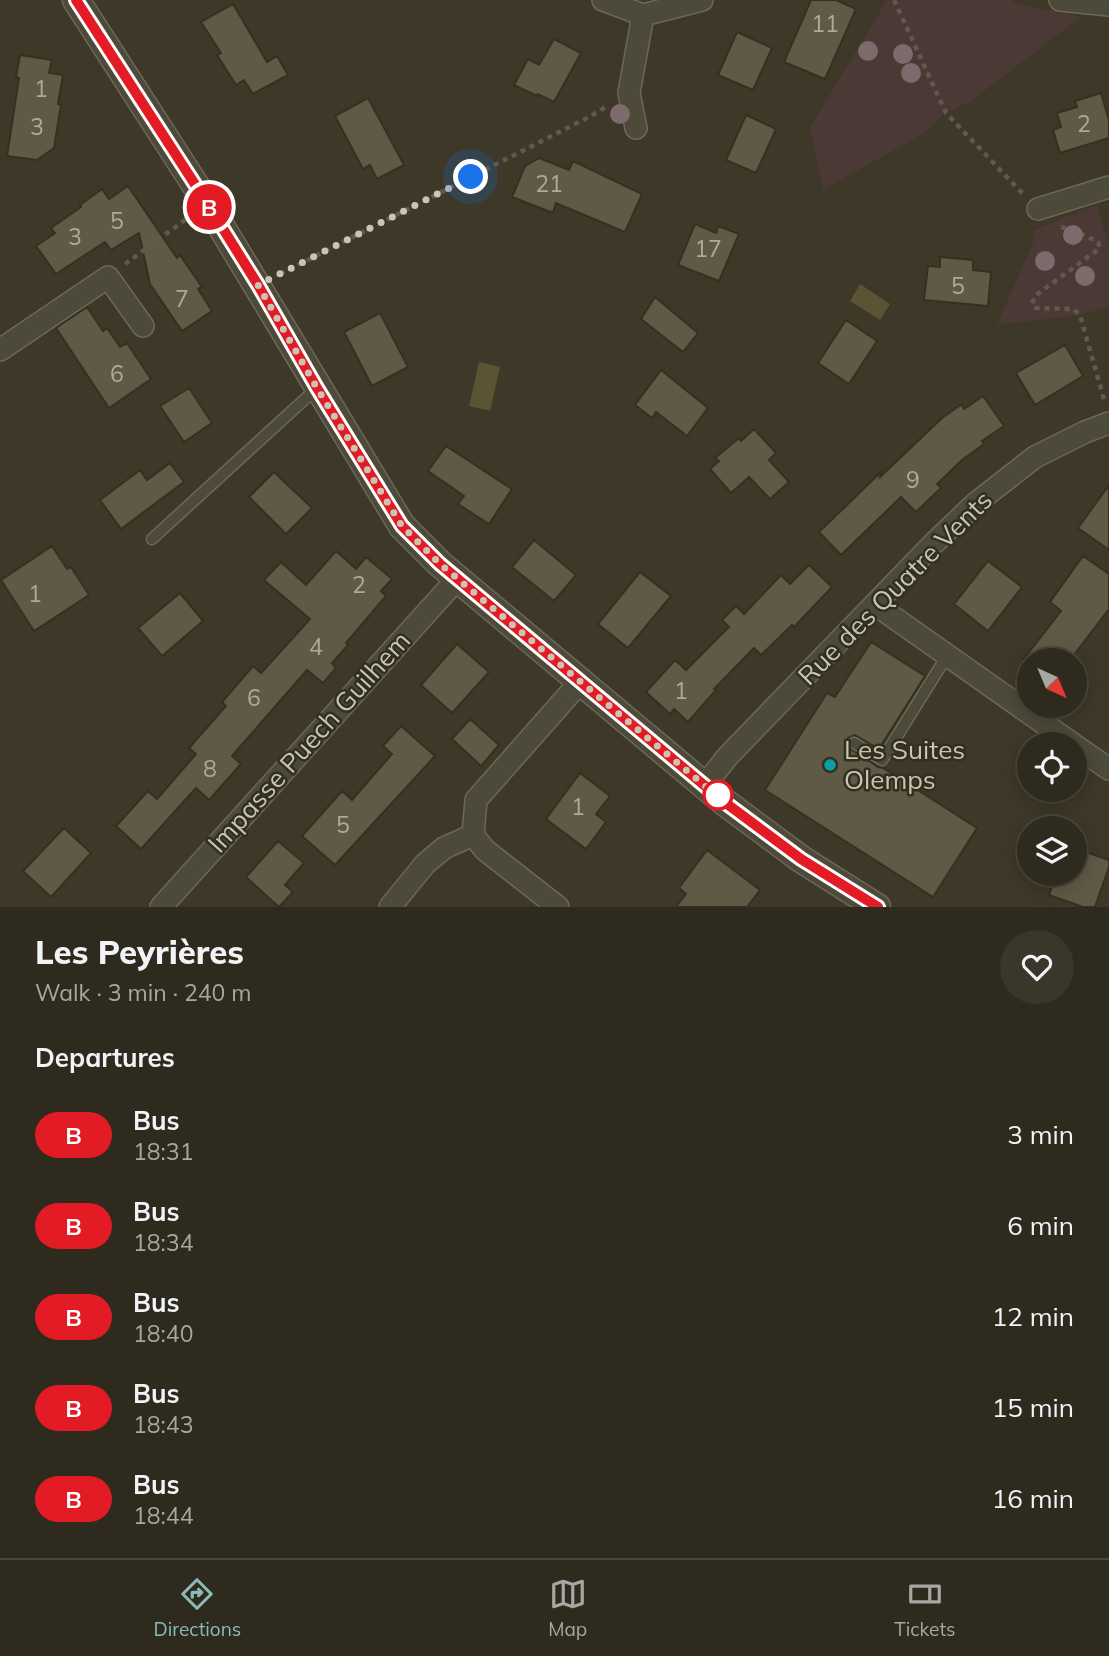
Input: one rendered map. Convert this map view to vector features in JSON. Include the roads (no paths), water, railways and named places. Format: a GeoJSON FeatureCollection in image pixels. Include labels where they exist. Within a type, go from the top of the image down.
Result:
{"type":"FeatureCollection","features":[{"type":"Feature","properties":{"kind":"street"},"geometry":{"type":"LineString","coordinates":[[76,0],[258,285],[317,388],[402,526],[440,564],[723,801],[801,859],[877,907]]}},
{"type":"Feature","properties":{"kind":"street"},"geometry":{"type":"LineString","coordinates":[[603,0],[643,15],[702,0]]}},
{"type":"Feature","properties":{"kind":"street"},"geometry":{"type":"LineString","coordinates":[[1060,0],[1109,5]]}},
{"type":"Feature","properties":{"kind":"street"},"geometry":{"type":"LineString","coordinates":[[636,128],[629,93],[643,15]]}},
{"type":"Feature","properties":{"kind":"street"},"geometry":{"type":"LineString","coordinates":[[1038,209],[1109,187]]}},
{"type":"Feature","properties":{"kind":"street"},"geometry":{"type":"LineString","coordinates":[[0,350],[108,277],[143,326]]}},
{"type":"Feature","properties":{"kind":"street","name":"Rue des Quatre Vents"},"geometry":{"type":"LineString","coordinates":[[705,785],[728,755],[976,503],[1035,457],[1109,423]]}},
{"type":"Feature","properties":{"kind":"street","name":"Impasse Puech Guilhem"},"geometry":{"type":"LineString","coordinates":[[161,907],[458,578]]}},
{"type":"Feature","properties":{"kind":"street"},"geometry":{"type":"LineString","coordinates":[[876,605],[1057,732]]}},
{"type":"Feature","properties":{"kind":"street"},"geometry":{"type":"LineString","coordinates":[[558,907],[485,850],[473,835],[475,800],[581,681]]}},
{"type":"Feature","properties":{"kind":"street"},"geometry":{"type":"LineString","coordinates":[[1087,753],[1109,769]]}},
{"type":"Feature","properties":{"kind":"street"},"geometry":{"type":"LineString","coordinates":[[390,907],[425,864],[444,848],[473,835]]}},
{"type":"Feature","properties":{"kind":"lane"},"geometry":{"type":"LineString","coordinates":[[152,539],[317,388]]}},
{"type":"Feature","properties":{"kind":"lane"},"geometry":{"type":"LineString","coordinates":[[854,743],[882,760],[947,656]]}},
{"type":"Feature","properties":{"kind":"place","name":"Les Suites Olemps"},"geometry":{"type":"Point","coordinates":[830,765]}}]}
